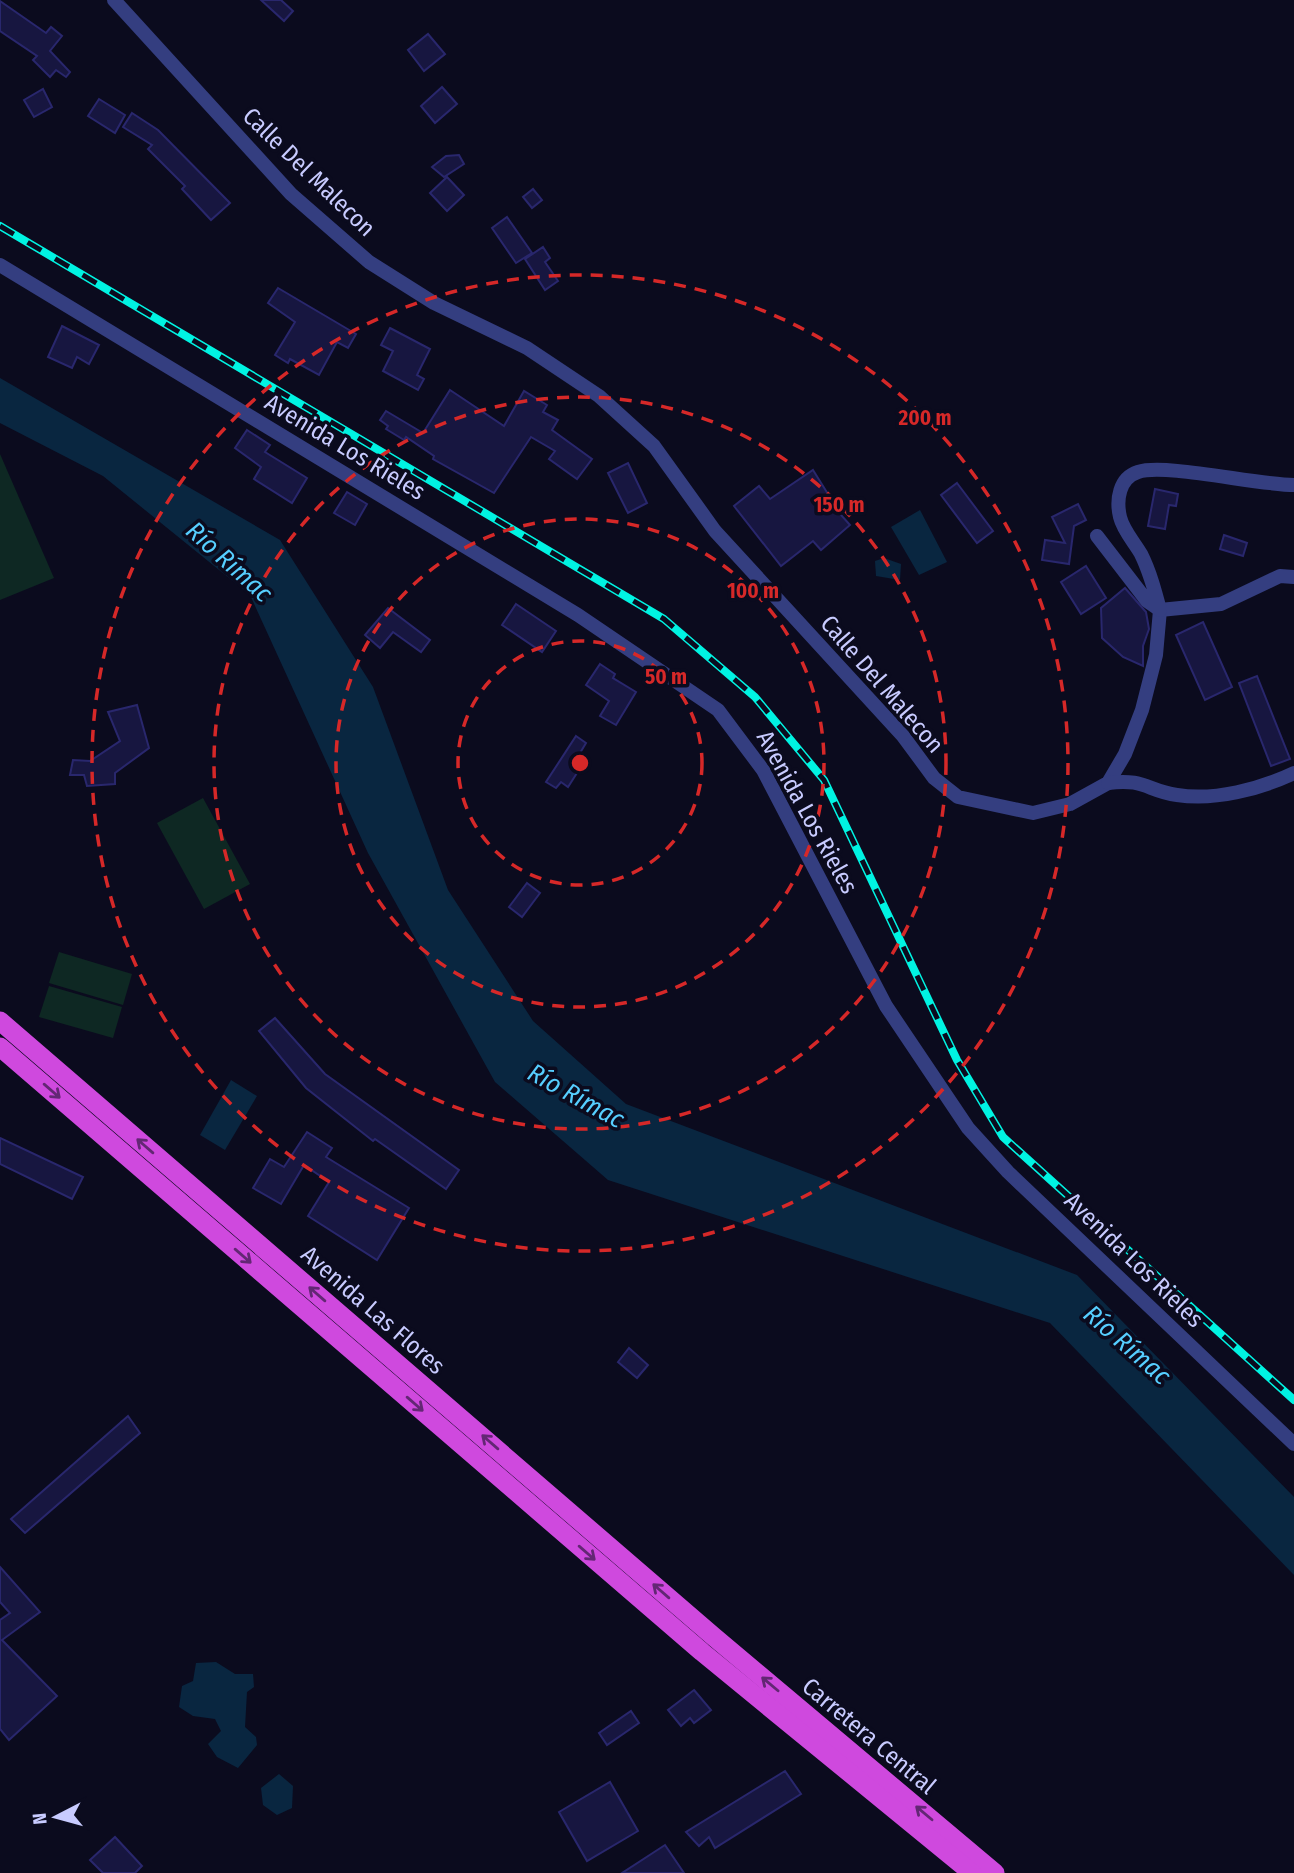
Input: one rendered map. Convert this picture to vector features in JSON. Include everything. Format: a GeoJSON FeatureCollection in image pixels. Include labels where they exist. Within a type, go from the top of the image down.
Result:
{"type":"FeatureCollection","features":[{"type":"Feature","properties":{"kind":"highway","name":"Avenida Las Flores"},"geometry":{"type":"LineString","coordinates":[[0,1021],[212,1216],[707,1644]]}},
{"type":"Feature","properties":{"kind":"highway","name":"Avenida Las Flores"},"geometry":{"type":"LineString","coordinates":[[0,1047],[212,1216]]}},
{"type":"Feature","properties":{"kind":"highway","name":"Carretera Central"},"geometry":{"type":"LineString","coordinates":[[707,1644],[972,1873]]}},
{"type":"Feature","properties":{"kind":"highway","name":"Carretera Central"},"geometry":{"type":"LineString","coordinates":[[707,1644],[995,1873]]}},
{"type":"Feature","properties":{"kind":"street","name":"Calle Del Malecon"},"geometry":{"type":"LineString","coordinates":[[114,0],[291,194],[369,262],[433,303],[527,348],[599,396],[654,446],[715,531],[903,736],[934,778],[950,791],[971,800],[1033,813],[1070,804],[1108,783]]}},
{"type":"Feature","properties":{"kind":"street","name":"Avenida Los Rieles"},"geometry":{"type":"LineString","coordinates":[[0,265],[578,615],[718,710],[763,770],[886,1006],[968,1128],[1008,1172],[1294,1444]]}},
{"type":"Feature","properties":{"kind":"street"},"geometry":{"type":"LineString","coordinates":[[1108,783],[1125,754],[1142,710],[1156,655],[1160,610],[1142,557],[1121,522],[1118,493],[1125,481],[1138,472],[1167,471],[1254,484],[1294,485]]}},
{"type":"Feature","properties":{"kind":"street"},"geometry":{"type":"LineString","coordinates":[[1097,536],[1143,596],[1160,610],[1221,604],[1280,576],[1294,577]]}},
{"type":"Feature","properties":{"kind":"street"},"geometry":{"type":"LineString","coordinates":[[1108,783],[1141,782],[1175,795],[1194,796],[1260,786],[1294,772]]}},
{"type":"Feature","properties":{"kind":"green space"},"geometry":{"type":"Polygon","coordinates":[[[0,454],[54,578],[0,600],[0,454]]]}},
{"type":"Feature","properties":{"kind":"green space"},"geometry":{"type":"Polygon","coordinates":[[[203,798],[250,884],[204,909],[157,823],[203,798]]]}},
{"type":"Feature","properties":{"kind":"green space"},"geometry":{"type":"Polygon","coordinates":[[[59,952],[132,974],[123,1005],[49,983],[59,952]]]}},
{"type":"Feature","properties":{"kind":"green space"},"geometry":{"type":"Polygon","coordinates":[[[49,986],[122,1007],[113,1038],[39,1017],[49,986]]]}},
{"type":"Feature","properties":{"kind":"water","name":"Río Rímac"},"geometry":{"type":"Polygon","coordinates":[[[0,378],[280,540],[373,687],[448,890],[533,1021],[626,1104],[1077,1275],[1294,1497],[1294,1575],[1050,1323],[608,1180],[495,1082],[368,853],[250,595],[103,476],[0,423],[0,378]]]}},
{"type":"Feature","properties":{"kind":"water"},"geometry":{"type":"Polygon","coordinates":[[[920,510],[947,562],[919,575],[891,527],[920,510]]]}},
{"type":"Feature","properties":{"kind":"water"},"geometry":{"type":"Polygon","coordinates":[[[884,558],[901,564],[900,580],[876,576],[875,561],[884,558]]]}},
{"type":"Feature","properties":{"kind":"water"},"geometry":{"type":"Polygon","coordinates":[[[231,1080],[257,1096],[225,1150],[200,1135],[231,1080]]]}},
{"type":"Feature","properties":{"kind":"water"},"geometry":{"type":"Polygon","coordinates":[[[216,1662],[235,1674],[253,1674],[254,1687],[247,1692],[245,1727],[256,1737],[257,1745],[238,1768],[217,1757],[208,1744],[221,1731],[215,1719],[193,1716],[179,1707],[182,1686],[193,1681],[196,1663],[216,1662]]]}},
{"type":"Feature","properties":{"kind":"water"},"geometry":{"type":"Polygon","coordinates":[[[279,1774],[293,1786],[292,1808],[277,1815],[263,1805],[261,1788],[279,1774]]]}},
{"type":"Feature","properties":{"kind":"building"},"geometry":{"type":"Polygon","coordinates":[[[261,0],[281,0],[293,11],[284,21],[261,0]]]}},
{"type":"Feature","properties":{"kind":"building"},"geometry":{"type":"Polygon","coordinates":[[[0,1],[46,33],[51,27],[62,36],[50,51],[70,72],[66,77],[56,70],[50,77],[33,60],[37,56],[0,31],[0,1]]]}},
{"type":"Feature","properties":{"kind":"building"},"geometry":{"type":"Polygon","coordinates":[[[428,34],[445,54],[424,71],[408,50],[428,34]]]}},
{"type":"Feature","properties":{"kind":"building"},"geometry":{"type":"Polygon","coordinates":[[[442,87],[457,104],[435,123],[421,106],[442,87]]]}},
{"type":"Feature","properties":{"kind":"building"},"geometry":{"type":"Polygon","coordinates":[[[43,89],[52,107],[34,117],[24,100],[43,89]]]}},
{"type":"Feature","properties":{"kind":"building"},"geometry":{"type":"Polygon","coordinates":[[[99,99],[125,115],[115,133],[88,116],[99,99]]]}},
{"type":"Feature","properties":{"kind":"building"},"geometry":{"type":"Polygon","coordinates":[[[132,113],[158,130],[230,203],[211,220],[182,189],[185,186],[148,149],[152,145],[123,127],[132,113]]]}},
{"type":"Feature","properties":{"kind":"building"},"geometry":{"type":"Polygon","coordinates":[[[459,155],[464,164],[444,177],[432,167],[446,156],[459,155]]]}},
{"type":"Feature","properties":{"kind":"building"},"geometry":{"type":"Polygon","coordinates":[[[447,177],[464,195],[447,211],[430,193],[447,177]]]}},
{"type":"Feature","properties":{"kind":"building"},"geometry":{"type":"Polygon","coordinates":[[[533,189],[542,200],[532,208],[523,197],[533,189]]]}},
{"type":"Feature","properties":{"kind":"building"},"geometry":{"type":"Polygon","coordinates":[[[507,217],[532,253],[516,263],[492,228],[507,217]]]}},
{"type":"Feature","properties":{"kind":"building"},"geometry":{"type":"Polygon","coordinates":[[[543,247],[550,258],[545,262],[558,281],[545,290],[525,259],[543,247]]]}},
{"type":"Feature","properties":{"kind":"building"},"geometry":{"type":"Polygon","coordinates":[[[278,288],[356,334],[348,348],[337,342],[319,375],[290,359],[288,363],[275,355],[295,322],[268,303],[278,288]]]}},
{"type":"Feature","properties":{"kind":"building"},"geometry":{"type":"Polygon","coordinates":[[[62,326],[99,345],[89,364],[77,357],[72,368],[48,357],[62,326]]]}},
{"type":"Feature","properties":{"kind":"building"},"geometry":{"type":"Polygon","coordinates":[[[390,328],[430,349],[417,375],[424,379],[418,390],[383,371],[393,351],[381,345],[390,328]]]}},
{"type":"Feature","properties":{"kind":"building"},"geometry":{"type":"Polygon","coordinates":[[[450,390],[504,426],[524,391],[547,405],[543,412],[558,420],[552,430],[592,459],[577,479],[549,459],[555,451],[531,437],[494,493],[433,459],[434,456],[406,437],[404,440],[386,429],[388,426],[380,420],[386,411],[423,433],[450,390]]]}},
{"type":"Feature","properties":{"kind":"building"},"geometry":{"type":"Polygon","coordinates":[[[247,430],[270,445],[265,452],[307,478],[292,503],[254,479],[261,467],[235,448],[247,430]]]}},
{"type":"Feature","properties":{"kind":"building"},"geometry":{"type":"Polygon","coordinates":[[[628,463],[647,503],[628,513],[608,473],[628,463]]]}},
{"type":"Feature","properties":{"kind":"building"},"geometry":{"type":"Polygon","coordinates":[[[813,470],[828,494],[824,496],[850,525],[821,550],[813,541],[781,566],[734,506],[759,486],[770,499],[813,470]]]}},
{"type":"Feature","properties":{"kind":"building"},"geometry":{"type":"Polygon","coordinates":[[[957,483],[993,531],[977,543],[941,495],[957,483]]]}},
{"type":"Feature","properties":{"kind":"building"},"geometry":{"type":"Polygon","coordinates":[[[1155,489],[1178,494],[1176,506],[1169,505],[1165,529],[1148,526],[1155,489]]]}},
{"type":"Feature","properties":{"kind":"building"},"geometry":{"type":"Polygon","coordinates":[[[347,492],[367,504],[355,525],[334,513],[347,492]]]}},
{"type":"Feature","properties":{"kind":"building"},"geometry":{"type":"Polygon","coordinates":[[[1078,504],[1086,520],[1074,526],[1069,564],[1042,560],[1045,540],[1065,543],[1052,517],[1078,504]]]}},
{"type":"Feature","properties":{"kind":"building"},"geometry":{"type":"Polygon","coordinates":[[[1224,535],[1247,543],[1243,556],[1220,549],[1224,535]]]}},
{"type":"Feature","properties":{"kind":"building"},"geometry":{"type":"Polygon","coordinates":[[[1086,566],[1106,598],[1081,614],[1061,582],[1086,566]]]}},
{"type":"Feature","properties":{"kind":"building"},"geometry":{"type":"Polygon","coordinates":[[[1125,588],[1146,612],[1149,629],[1143,646],[1143,666],[1123,657],[1102,638],[1101,608],[1125,588]]]}},
{"type":"Feature","properties":{"kind":"building"},"geometry":{"type":"Polygon","coordinates":[[[516,604],[556,631],[542,652],[502,625],[516,604]]]}},
{"type":"Feature","properties":{"kind":"building"},"geometry":{"type":"Polygon","coordinates":[[[388,608],[430,640],[421,652],[393,632],[380,648],[365,635],[388,608]]]}},
{"type":"Feature","properties":{"kind":"building"},"geometry":{"type":"Polygon","coordinates":[[[1203,622],[1232,687],[1205,700],[1176,635],[1203,622]]]}},
{"type":"Feature","properties":{"kind":"building"},"geometry":{"type":"Polygon","coordinates":[[[600,664],[615,674],[613,678],[636,692],[616,725],[600,716],[609,701],[586,685],[600,664]]]}},
{"type":"Feature","properties":{"kind":"building"},"geometry":{"type":"Polygon","coordinates":[[[1257,676],[1290,759],[1271,766],[1239,683],[1257,676]]]}},
{"type":"Feature","properties":{"kind":"building"},"geometry":{"type":"Polygon","coordinates":[[[137,705],[149,748],[115,773],[115,784],[87,786],[84,775],[70,775],[73,760],[90,761],[120,741],[108,712],[137,705]]]}},
{"type":"Feature","properties":{"kind":"building"},"geometry":{"type":"Polygon","coordinates":[[[576,736],[586,743],[571,768],[577,773],[568,787],[561,782],[556,788],[546,782],[576,736]]]}},
{"type":"Feature","properties":{"kind":"building"},"geometry":{"type":"Polygon","coordinates":[[[527,883],[540,893],[522,917],[509,907],[527,883]]]}},
{"type":"Feature","properties":{"kind":"building"},"geometry":{"type":"Polygon","coordinates":[[[275,1018],[325,1074],[459,1170],[446,1189],[375,1139],[373,1141],[306,1088],[259,1031],[275,1018]]]}},
{"type":"Feature","properties":{"kind":"building"},"geometry":{"type":"Polygon","coordinates":[[[307,1132],[332,1148],[326,1157],[409,1208],[377,1260],[308,1216],[329,1182],[304,1165],[281,1204],[253,1188],[270,1159],[284,1167],[307,1132]]]}},
{"type":"Feature","properties":{"kind":"building"},"geometry":{"type":"Polygon","coordinates":[[[0,1138],[83,1177],[72,1199],[0,1164],[0,1138]]]}},
{"type":"Feature","properties":{"kind":"building"},"geometry":{"type":"Polygon","coordinates":[[[629,1348],[648,1365],[637,1378],[618,1362],[629,1348]]]}},
{"type":"Feature","properties":{"kind":"building"},"geometry":{"type":"Polygon","coordinates":[[[128,1416],[140,1433],[25,1533],[11,1519],[128,1416]]]}},
{"type":"Feature","properties":{"kind":"building"},"geometry":{"type":"Polygon","coordinates":[[[0,1567],[40,1612],[2,1640],[57,1696],[9,1740],[0,1729],[0,1620],[10,1613],[0,1602],[0,1567]]]}},
{"type":"Feature","properties":{"kind":"building"},"geometry":{"type":"Polygon","coordinates":[[[694,1690],[711,1710],[694,1723],[690,1718],[681,1726],[668,1710],[694,1690]]]}},
{"type":"Feature","properties":{"kind":"building"},"geometry":{"type":"Polygon","coordinates":[[[631,1711],[639,1723],[607,1745],[599,1733],[631,1711]]]}},
{"type":"Feature","properties":{"kind":"building"},"geometry":{"type":"Polygon","coordinates":[[[785,1771],[801,1794],[715,1848],[709,1837],[699,1846],[686,1832],[785,1771]]]}},
{"type":"Feature","properties":{"kind":"building"},"geometry":{"type":"Polygon","coordinates":[[[610,1782],[638,1831],[587,1861],[559,1812],[610,1782]]]}},
{"type":"Feature","properties":{"kind":"building"},"geometry":{"type":"Polygon","coordinates":[[[115,1837],[142,1866],[135,1873],[103,1873],[90,1860],[115,1837]]]}},
{"type":"Feature","properties":{"kind":"building"},"geometry":{"type":"Polygon","coordinates":[[[665,1845],[684,1873],[622,1873],[665,1845]]]}},
{"type":"Feature","properties":{"kind":"railway"},"geometry":{"type":"LineString","coordinates":[[0,226],[664,619],[755,697],[824,780],[957,1060],[1003,1137],[1294,1400]]}}]}
